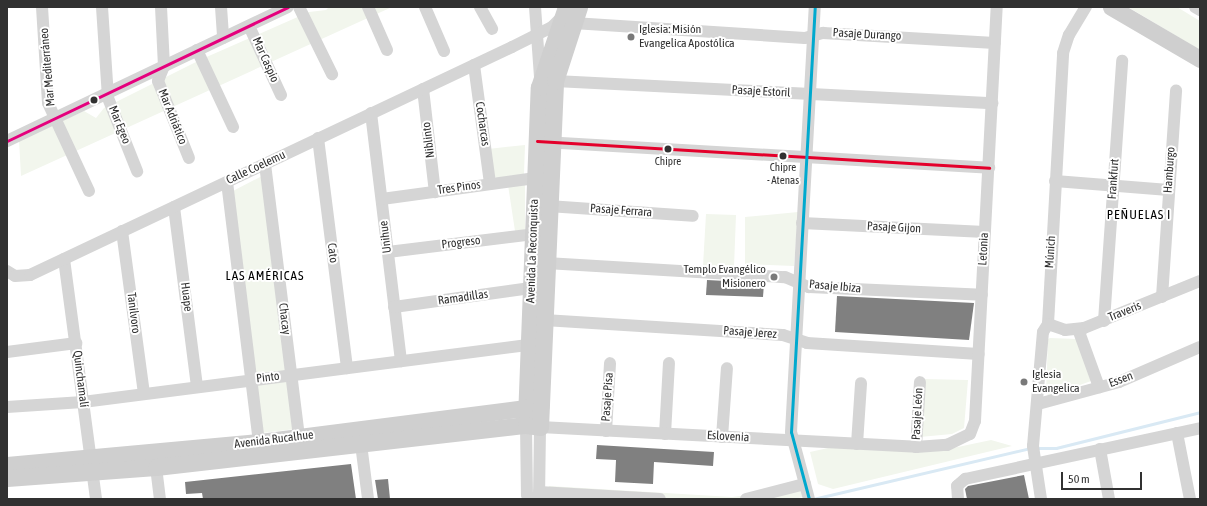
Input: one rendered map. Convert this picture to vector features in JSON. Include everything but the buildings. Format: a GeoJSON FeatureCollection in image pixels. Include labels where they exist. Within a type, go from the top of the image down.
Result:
{"type":"FeatureCollection","features":[{"type":"Feature","properties":{"kind":"street","name":"Mar Mediterráneo"},"geometry":{"type":"LineString","coordinates":[[42,7],[48,103],[54,119],[89,191]]}},
{"type":"Feature","properties":{"kind":"street","name":"Mar Egeo"},"geometry":{"type":"LineString","coordinates":[[102,7],[108,98],[137,171]]}},
{"type":"Feature","properties":{"kind":"street","name":"Mar Adriático"},"geometry":{"type":"LineString","coordinates":[[161,7],[164,66],[158,81],[189,158]]}},
{"type":"Feature","properties":{"kind":"street"},"geometry":{"type":"LineString","coordinates":[[221,7],[223,38]]}},
{"type":"Feature","properties":{"kind":"street"},"geometry":{"type":"LineString","coordinates":[[7,141],[249,26],[275,10],[288,7]]}},
{"type":"Feature","properties":{"kind":"street"},"geometry":{"type":"LineString","coordinates":[[299,7],[332,74]]}},
{"type":"Feature","properties":{"kind":"street"},"geometry":{"type":"LineString","coordinates":[[368,7],[387,50]]}},
{"type":"Feature","properties":{"kind":"street"},"geometry":{"type":"LineString","coordinates":[[425,7],[444,51]]}},
{"type":"Feature","properties":{"kind":"street"},"geometry":{"type":"LineString","coordinates":[[480,7],[492,29]]}},
{"type":"Feature","properties":{"kind":"street"},"geometry":{"type":"LineString","coordinates":[[535,7],[539,32],[538,58],[547,81]]}},
{"type":"Feature","properties":{"kind":"street","name":"Avenida La Reconquista"},"geometry":{"type":"LineString","coordinates":[[536,497],[533,426],[544,320],[548,206],[544,142],[547,81],[567,16],[579,7]]}},
{"type":"Feature","properties":{"kind":"street"},"geometry":{"type":"LineString","coordinates":[[746,499],[807,492],[792,440],[802,223],[815,7]]}},
{"type":"Feature","properties":{"kind":"street","name":"Letonia"},"geometry":{"type":"LineString","coordinates":[[916,447],[947,445],[970,434],[975,421],[997,7]]}},
{"type":"Feature","properties":{"kind":"street","name":"Múnich"},"geometry":{"type":"LineString","coordinates":[[1041,499],[1033,461],[1033,446],[1038,404],[1043,332],[1048,324],[1063,53],[1069,35],[1086,7]]}},
{"type":"Feature","properties":{"kind":"street"},"geometry":{"type":"LineString","coordinates":[[1111,7],[1200,60]]}},
{"type":"Feature","properties":{"kind":"street"},"geometry":{"type":"LineString","coordinates":[[1195,7],[1200,10]]}},
{"type":"Feature","properties":{"kind":"street","name":"Calle Coelemu"},"geometry":{"type":"LineString","coordinates":[[7,272],[25,277],[474,65],[567,16]]}},
{"type":"Feature","properties":{"kind":"street","name":"Pasaje Durango"},"geometry":{"type":"LineString","coordinates":[[567,16],[805,38],[823,33],[995,43]]}},
{"type":"Feature","properties":{"kind":"street","name":"Mar Caspio"},"geometry":{"type":"LineString","coordinates":[[249,26],[281,95]]}},
{"type":"Feature","properties":{"kind":"street","name":"Calle Coelemu"},"geometry":{"type":"LineString","coordinates":[[505,50],[524,49],[538,58]]}},
{"type":"Feature","properties":{"kind":"street"},"geometry":{"type":"LineString","coordinates":[[197,50],[233,127]]}},
{"type":"Feature","properties":{"kind":"street","name":"Frankfurt"},"geometry":{"type":"LineString","coordinates":[[1104,321],[1122,61]]}},
{"type":"Feature","properties":{"kind":"street","name":"Cocharcas"},"geometry":{"type":"LineString","coordinates":[[474,65],[490,184]]}},
{"type":"Feature","properties":{"kind":"street","name":"Pasaje Estoril"},"geometry":{"type":"LineString","coordinates":[[547,81],[992,103]]}},
{"type":"Feature","properties":{"kind":"street","name":"Niblinto"},"geometry":{"type":"LineString","coordinates":[[423,89],[435,192]]}},
{"type":"Feature","properties":{"kind":"street","name":"Hamburgo"},"geometry":{"type":"LineString","coordinates":[[1162,297],[1176,90]]}},
{"type":"Feature","properties":{"kind":"street","name":"Unihue"},"geometry":{"type":"LineString","coordinates":[[372,113],[401,362]]}},
{"type":"Feature","properties":{"kind":"street","name":"Cato"},"geometry":{"type":"LineString","coordinates":[[318,138],[347,368]]}},
{"type":"Feature","properties":{"kind":"street"},"geometry":{"type":"LineString","coordinates":[[544,142],[989,168]]}},
{"type":"Feature","properties":{"kind":"street","name":"Avenida La Reconquista"},"geometry":{"type":"LineString","coordinates":[[534,406],[529,345],[531,288],[536,178],[544,142]]}},
{"type":"Feature","properties":{"kind":"street","name":"Chacay"},"geometry":{"type":"LineString","coordinates":[[265,164],[300,444]]}},
{"type":"Feature","properties":{"kind":"street","name":"Tres Pinos"},"geometry":{"type":"LineString","coordinates":[[382,199],[536,178]]}},
{"type":"Feature","properties":{"kind":"street"},"geometry":{"type":"LineString","coordinates":[[1055,181],[1169,190]]}},
{"type":"Feature","properties":{"kind":"street"},"geometry":{"type":"LineString","coordinates":[[227,182],[260,448]]}},
{"type":"Feature","properties":{"kind":"street","name":"Pasaje Ferrara"},"geometry":{"type":"LineString","coordinates":[[548,206],[693,216]]}},
{"type":"Feature","properties":{"kind":"street","name":"Huape"},"geometry":{"type":"LineString","coordinates":[[174,207],[197,388]]}},
{"type":"Feature","properties":{"kind":"street","name":"Pasaje Gijon"},"geometry":{"type":"LineString","coordinates":[[802,223],[985,232]]}},
{"type":"Feature","properties":{"kind":"street","name":"Tanilvoro"},"geometry":{"type":"LineString","coordinates":[[122,232],[144,394]]}},
{"type":"Feature","properties":{"kind":"street","name":"Progreso"},"geometry":{"type":"LineString","coordinates":[[388,252],[534,234]]}},
{"type":"Feature","properties":{"kind":"street","name":"Quinchamalí"},"geometry":{"type":"LineString","coordinates":[[64,259],[96,499]]}},
{"type":"Feature","properties":{"kind":"street","name":"Pasaje Ibiza"},"geometry":{"type":"LineString","coordinates":[[546,263],[785,278],[810,287],[982,295]]}},
{"type":"Feature","properties":{"kind":"street","name":"Traveris"},"geometry":{"type":"LineString","coordinates":[[1048,324],[1058,329],[1078,330],[1104,321],[1200,281]]}},
{"type":"Feature","properties":{"kind":"street","name":"Ramadillas"},"geometry":{"type":"LineString","coordinates":[[394,307],[531,288]]}},
{"type":"Feature","properties":{"kind":"street","name":"Pasaje Jerez"},"geometry":{"type":"LineString","coordinates":[[544,320],[783,336],[807,344],[979,354]]}},
{"type":"Feature","properties":{"kind":"street"},"geometry":{"type":"LineString","coordinates":[[1078,330],[1099,387]]}},
{"type":"Feature","properties":{"kind":"street"},"geometry":{"type":"LineString","coordinates":[[7,352],[76,343]]}},
{"type":"Feature","properties":{"kind":"street","name":"Pinto"},"geometry":{"type":"LineString","coordinates":[[7,407],[83,402],[529,345]]}},
{"type":"Feature","properties":{"kind":"street","name":"Essen"},"geometry":{"type":"LineString","coordinates":[[1038,404],[1099,387],[1200,348]]}},
{"type":"Feature","properties":{"kind":"street","name":"Pasaje Pisa"},"geometry":{"type":"LineString","coordinates":[[606,431],[610,363]]}},
{"type":"Feature","properties":{"kind":"street"},"geometry":{"type":"LineString","coordinates":[[665,434],[669,363]]}},
{"type":"Feature","properties":{"kind":"street"},"geometry":{"type":"LineString","coordinates":[[722,437],[727,368]]}},
{"type":"Feature","properties":{"kind":"street","name":"Pasaje León"},"geometry":{"type":"LineString","coordinates":[[916,447],[920,382]]}},
{"type":"Feature","properties":{"kind":"street"},"geometry":{"type":"LineString","coordinates":[[857,444],[861,383]]}},
{"type":"Feature","properties":{"kind":"street","name":"Avenida Rucalhue"},"geometry":{"type":"LineString","coordinates":[[7,478],[92,466],[300,444],[534,406]]}},
{"type":"Feature","properties":{"kind":"street","name":"Avenida Rucalhue"},"geometry":{"type":"LineString","coordinates":[[300,444],[361,444],[533,426]]}},
{"type":"Feature","properties":{"kind":"street","name":"Eslovenia"},"geometry":{"type":"LineString","coordinates":[[533,426],[916,447]]}},
{"type":"Feature","properties":{"kind":"street"},"geometry":{"type":"LineString","coordinates":[[957,494],[965,479],[1033,461],[1100,449],[1200,428]]}},
{"type":"Feature","properties":{"kind":"street"},"geometry":{"type":"LineString","coordinates":[[1177,432],[1190,499]]}},
{"type":"Feature","properties":{"kind":"street"},"geometry":{"type":"LineString","coordinates":[[361,444],[368,499]]}},
{"type":"Feature","properties":{"kind":"street","name":"Avenida Rucalhue"},"geometry":{"type":"LineString","coordinates":[[7,465],[156,467],[260,448]]}},
{"type":"Feature","properties":{"kind":"street"},"geometry":{"type":"LineString","coordinates":[[1100,449],[1109,499]]}},
{"type":"Feature","properties":{"kind":"street"},"geometry":{"type":"LineString","coordinates":[[156,467],[160,499]]}},
{"type":"Feature","properties":{"kind":"street"},"geometry":{"type":"LineString","coordinates":[[536,497],[660,499]]}},
{"type":"Feature","properties":{"kind":"shaded area"},"geometry":{"type":"Polygon","coordinates":[[[329,7],[392,7],[21,176],[19,140],[84,111],[96,118],[104,108],[202,59],[309,12],[326,10],[329,7]]]}},
{"type":"Feature","properties":{"kind":"shaded area"},"geometry":{"type":"Polygon","coordinates":[[[1128,7],[1177,7],[1200,21],[1200,50],[1128,7]]]}},
{"type":"Feature","properties":{"kind":"shaded area"},"geometry":{"type":"Polygon","coordinates":[[[525,145],[524,174],[497,178],[492,175],[488,149],[525,145]]]}},
{"type":"Feature","properties":{"kind":"shaded area"},"geometry":{"type":"Polygon","coordinates":[[[262,176],[287,368],[284,373],[259,377],[255,373],[231,192],[262,176]]]}},
{"type":"Feature","properties":{"kind":"shaded area"},"geometry":{"type":"Polygon","coordinates":[[[525,183],[525,230],[515,231],[508,185],[525,183]]]}},
{"type":"Feature","properties":{"kind":"shaded area"},"geometry":{"type":"Polygon","coordinates":[[[798,212],[794,266],[745,264],[745,217],[798,212]]]}},
{"type":"Feature","properties":{"kind":"shaded area"},"geometry":{"type":"Polygon","coordinates":[[[706,214],[736,215],[734,267],[703,266],[706,214]]]}},
{"type":"Feature","properties":{"kind":"shaded area"},"geometry":{"type":"Polygon","coordinates":[[[1048,339],[1077,339],[1091,381],[1049,396],[1046,393],[1048,339]]]}},
{"type":"Feature","properties":{"kind":"shaded area"},"geometry":{"type":"Polygon","coordinates":[[[924,379],[968,380],[964,428],[952,434],[920,437],[924,379]]]}},
{"type":"Feature","properties":{"kind":"shaded area"},"geometry":{"type":"Polygon","coordinates":[[[284,381],[289,382],[295,429],[262,433],[255,387],[258,384],[284,381]]]}},
{"type":"Feature","properties":{"kind":"shaded area"},"geometry":{"type":"Polygon","coordinates":[[[991,440],[1012,446],[833,489],[818,484],[810,452],[837,446],[939,451],[991,440]]]}},
{"type":"Feature","properties":{"kind":"shaded area"},"geometry":{"type":"Polygon","coordinates":[[[549,486],[732,497],[801,488],[812,495],[794,499],[547,499],[549,486]]]}},
{"type":"Feature","properties":{"kind":"waterway"},"geometry":{"type":"LineString","coordinates":[[1037,448],[1056,448],[1200,412]]}},
{"type":"Feature","properties":{"kind":"waterway"},"geometry":{"type":"LineString","coordinates":[[813,499],[1031,448]]}},
{"type":"Feature","properties":{"kind":"transit line"},"geometry":{"type":"LineString","coordinates":[[7,141],[288,7]]}},
{"type":"Feature","properties":{"kind":"transit line"},"geometry":{"type":"LineString","coordinates":[[809,499],[791,432],[815,7]]}},
{"type":"Feature","properties":{"kind":"transit line"},"geometry":{"type":"LineString","coordinates":[[537,141],[989,168]]}},
{"type":"Feature","properties":{"kind":"place","name":"Iglesia: Misión Evangelica Apostólica"},"geometry":{"type":"Point","coordinates":[631,37]}},
{"type":"Feature","properties":{"kind":"place","name":"Chipre"},"geometry":{"type":"Point","coordinates":[668,149]}},
{"type":"Feature","properties":{"kind":"place","name":"Chipre - Atenas"},"geometry":{"type":"Point","coordinates":[783,156]}},
{"type":"Feature","properties":{"kind":"place","name":"Templo Evangélico Misionero"},"geometry":{"type":"Point","coordinates":[774,277]}},
{"type":"Feature","properties":{"kind":"place","name":"Iglesia Evangelica"},"geometry":{"type":"Point","coordinates":[1024,382]}},
{"type":"Feature","properties":{"kind":"district","name":"PEÑUELAS I"},"geometry":{"type":"Point","coordinates":[1139,215]}},
{"type":"Feature","properties":{"kind":"district","name":"LAS AMÉRICAS"},"geometry":{"type":"Point","coordinates":[265,276]}}]}
